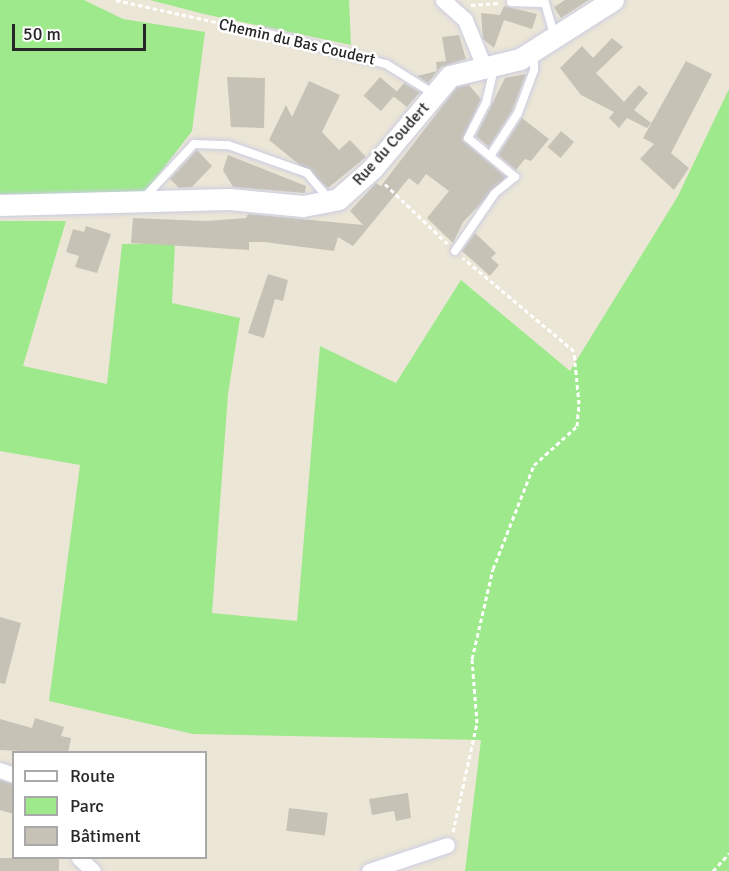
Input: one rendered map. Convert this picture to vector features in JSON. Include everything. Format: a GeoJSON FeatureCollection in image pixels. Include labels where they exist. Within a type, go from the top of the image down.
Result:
{"type":"FeatureCollection","features":[{"type":"Feature","properties":{"kind":"street"},"geometry":{"type":"LineString","coordinates":[[442,0],[465,20],[490,68]]}},
{"type":"Feature","properties":{"kind":"street","name":"Rue du Coudert"},"geometry":{"type":"LineString","coordinates":[[0,205],[229,200],[303,206],[330,201],[370,171],[450,76],[490,68],[534,52],[613,0]]}},
{"type":"Feature","properties":{"kind":"street"},"geometry":{"type":"LineString","coordinates":[[369,871],[447,845]]}},
{"type":"Feature","properties":{"kind":"street"},"geometry":{"type":"LineString","coordinates":[[80,859],[93,871]]}},
{"type":"Feature","properties":{"kind":"lane"},"geometry":{"type":"LineString","coordinates":[[511,2],[545,3],[556,38]]}},
{"type":"Feature","properties":{"kind":"lane","name":"Chemin du Bas Coudert"},"geometry":{"type":"LineString","coordinates":[[262,32],[386,64],[435,95]]}},
{"type":"Feature","properties":{"kind":"lane"},"geometry":{"type":"LineString","coordinates":[[489,156],[518,114],[534,70],[534,52]]}},
{"type":"Feature","properties":{"kind":"lane"},"geometry":{"type":"LineString","coordinates":[[455,251],[495,193],[514,177],[468,138],[486,104],[490,68]]}},
{"type":"Feature","properties":{"kind":"lane"},"geometry":{"type":"LineString","coordinates":[[141,201],[194,144],[228,145],[307,173],[330,201]]}},
{"type":"Feature","properties":{"kind":"path","name":"Chemin du Bas Coudert"},"geometry":{"type":"LineString","coordinates":[[116,0],[262,32]]}},
{"type":"Feature","properties":{"kind":"path"},"geometry":{"type":"LineString","coordinates":[[476,4],[511,2]]}},
{"type":"Feature","properties":{"kind":"path"},"geometry":{"type":"LineString","coordinates":[[370,171],[455,251],[574,351],[579,404],[578,426],[534,465],[493,569],[472,659],[477,723],[447,845]]}},
{"type":"Feature","properties":{"kind":"path"},"geometry":{"type":"LineString","coordinates":[[713,871],[729,853]]}},
{"type":"Feature","properties":{"kind":"green space"},"geometry":{"type":"Polygon","coordinates":[[[0,0],[84,0],[123,19],[205,32],[192,131],[143,195],[0,194],[0,0]]]}},
{"type":"Feature","properties":{"kind":"green space"},"geometry":{"type":"Polygon","coordinates":[[[150,0],[349,0],[351,45],[204,14],[150,0]]]}},
{"type":"Feature","properties":{"kind":"green space"},"geometry":{"type":"Polygon","coordinates":[[[729,89],[729,871],[465,871],[481,740],[193,734],[49,701],[80,465],[0,451],[0,221],[66,221],[23,366],[107,384],[122,244],[175,243],[172,303],[240,318],[228,394],[212,613],[297,621],[320,346],[396,383],[461,280],[570,371],[678,196],[729,89]]]}},
{"type":"Feature","properties":{"kind":"building"},"geometry":{"type":"Polygon","coordinates":[[[565,0],[589,0],[561,18],[554,7],[565,0]]]}},
{"type":"Feature","properties":{"kind":"building"},"geometry":{"type":"Polygon","coordinates":[[[504,6],[537,14],[532,29],[504,20],[494,48],[483,39],[481,13],[500,15],[504,6]]]}},
{"type":"Feature","properties":{"kind":"building"},"geometry":{"type":"Polygon","coordinates":[[[459,35],[466,59],[441,67],[428,83],[417,76],[437,71],[436,62],[446,61],[442,37],[459,35]]]}},
{"type":"Feature","properties":{"kind":"building"},"geometry":{"type":"Polygon","coordinates":[[[612,38],[623,47],[596,73],[624,102],[639,85],[648,93],[634,110],[651,123],[647,128],[627,118],[619,128],[609,118],[614,112],[581,95],[560,68],[582,46],[593,58],[612,38]]]}},
{"type":"Feature","properties":{"kind":"building"},"geometry":{"type":"Polygon","coordinates":[[[686,61],[712,74],[671,153],[689,168],[674,190],[640,159],[654,144],[643,138],[686,61]]]}},
{"type":"Feature","properties":{"kind":"building"},"geometry":{"type":"Polygon","coordinates":[[[526,74],[512,111],[489,147],[476,136],[505,78],[526,74]]]}},
{"type":"Feature","properties":{"kind":"building"},"geometry":{"type":"Polygon","coordinates":[[[227,77],[265,78],[264,128],[231,127],[227,77]]]}},
{"type":"Feature","properties":{"kind":"building"},"geometry":{"type":"Polygon","coordinates":[[[380,77],[397,92],[381,111],[364,96],[380,77]]]}},
{"type":"Feature","properties":{"kind":"building"},"geometry":{"type":"Polygon","coordinates":[[[309,81],[340,95],[322,132],[339,150],[350,140],[366,157],[328,188],[269,140],[286,105],[292,117],[309,81]]]}},
{"type":"Feature","properties":{"kind":"building"},"geometry":{"type":"Polygon","coordinates":[[[404,83],[420,92],[407,107],[393,96],[404,83]]]}},
{"type":"Feature","properties":{"kind":"building"},"geometry":{"type":"Polygon","coordinates":[[[469,85],[481,99],[462,140],[506,177],[463,222],[453,243],[427,218],[449,191],[426,174],[418,185],[409,178],[353,246],[338,237],[334,251],[264,242],[249,242],[249,250],[131,243],[133,218],[206,221],[246,218],[248,214],[363,225],[350,211],[376,183],[381,186],[457,87],[469,85]]]}},
{"type":"Feature","properties":{"kind":"building"},"geometry":{"type":"Polygon","coordinates":[[[522,118],[549,139],[531,161],[525,159],[516,170],[498,155],[522,118]]]}},
{"type":"Feature","properties":{"kind":"building"},"geometry":{"type":"Polygon","coordinates":[[[561,131],[574,142],[561,158],[548,147],[561,131]]]}},
{"type":"Feature","properties":{"kind":"building"},"geometry":{"type":"Polygon","coordinates":[[[197,150],[212,166],[192,187],[179,188],[170,179],[197,150]]]}},
{"type":"Feature","properties":{"kind":"building"},"geometry":{"type":"Polygon","coordinates":[[[228,155],[306,186],[305,193],[233,187],[223,170],[228,155]]]}},
{"type":"Feature","properties":{"kind":"building"},"geometry":{"type":"Polygon","coordinates":[[[86,226],[111,234],[97,273],[75,267],[79,256],[66,252],[73,229],[84,232],[86,226]]]}},
{"type":"Feature","properties":{"kind":"building"},"geometry":{"type":"Polygon","coordinates":[[[475,233],[496,253],[491,258],[499,265],[490,276],[462,251],[475,233]]]}},
{"type":"Feature","properties":{"kind":"building"},"geometry":{"type":"Polygon","coordinates":[[[268,274],[288,280],[283,301],[275,299],[264,338],[248,333],[268,274]]]}},
{"type":"Feature","properties":{"kind":"building"},"geometry":{"type":"Polygon","coordinates":[[[0,617],[21,623],[5,684],[0,683],[0,617]]]}},
{"type":"Feature","properties":{"kind":"building"},"geometry":{"type":"Polygon","coordinates":[[[35,718],[64,727],[61,736],[71,738],[68,751],[0,750],[0,719],[32,728],[35,718]]]}},
{"type":"Feature","properties":{"kind":"building"},"geometry":{"type":"Polygon","coordinates":[[[0,780],[12,783],[12,813],[0,810],[0,780]]]}},
{"type":"Feature","properties":{"kind":"building"},"geometry":{"type":"Polygon","coordinates":[[[408,793],[411,818],[396,821],[394,811],[372,815],[369,799],[408,793]]]}},
{"type":"Feature","properties":{"kind":"building"},"geometry":{"type":"Polygon","coordinates":[[[289,808],[328,813],[325,836],[286,831],[289,808]]]}},
{"type":"Feature","properties":{"kind":"building"},"geometry":{"type":"Polygon","coordinates":[[[0,858],[59,859],[59,871],[0,871],[0,858]]]}}]}
